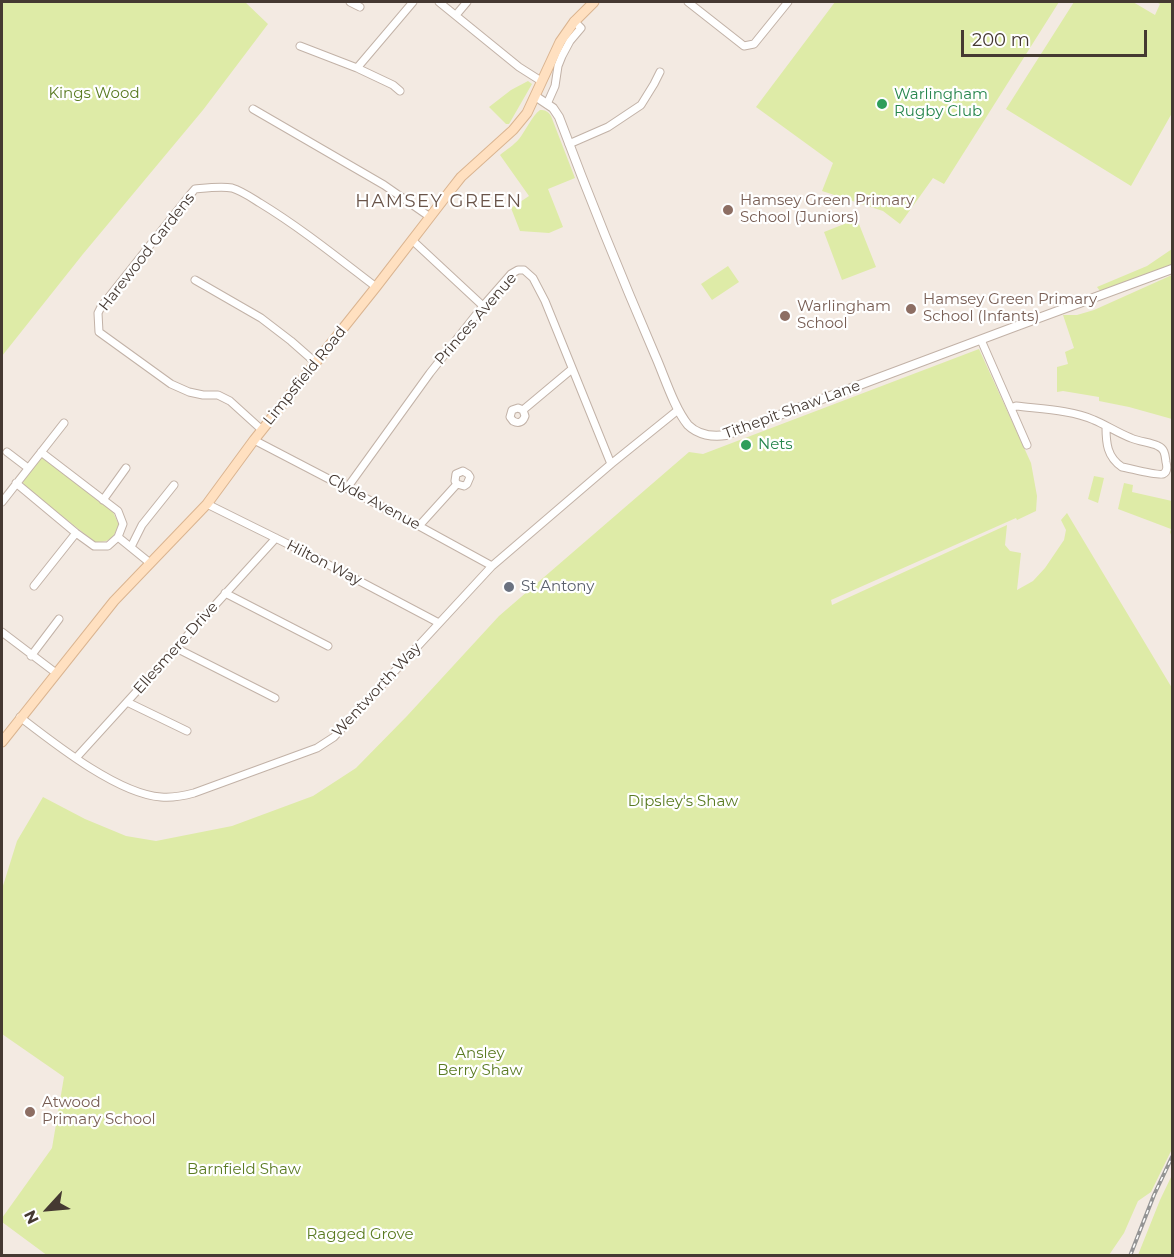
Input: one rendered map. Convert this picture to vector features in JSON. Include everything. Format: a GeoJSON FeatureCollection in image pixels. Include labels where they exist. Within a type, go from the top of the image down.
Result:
{"type":"FeatureCollection","features":[{"type":"Feature","properties":{"kind":"main road","name":"Limpsfield Road"},"geometry":{"type":"LineString","coordinates":[[2,742],[114,601],[207,504],[254,440],[462,177],[513,130],[526,113],[560,42],[574,21],[594,2]]}},
{"type":"Feature","properties":{"kind":"street"},"geometry":{"type":"LineString","coordinates":[[350,2],[360,7]]}},
{"type":"Feature","properties":{"kind":"street"},"geometry":{"type":"LineString","coordinates":[[357,68],[413,2]]}},
{"type":"Feature","properties":{"kind":"street"},"geometry":{"type":"LineString","coordinates":[[439,2],[519,67],[542,81]]}},
{"type":"Feature","properties":{"kind":"street"},"geometry":{"type":"LineString","coordinates":[[456,15],[467,2]]}},
{"type":"Feature","properties":{"kind":"street"},"geometry":{"type":"LineString","coordinates":[[687,2],[744,46],[754,45],[788,2]]}},
{"type":"Feature","properties":{"kind":"street"},"geometry":{"type":"LineString","coordinates":[[548,104],[562,56],[581,28],[574,21]]}},
{"type":"Feature","properties":{"kind":"street"},"geometry":{"type":"LineString","coordinates":[[300,46],[357,68],[393,85],[400,91]]}},
{"type":"Feature","properties":{"kind":"street"},"geometry":{"type":"LineString","coordinates":[[569,144],[608,127],[641,105],[660,72]]}},
{"type":"Feature","properties":{"kind":"street","name":"Tithepit Shaw Lane"},"geometry":{"type":"LineString","coordinates":[[535,96],[553,108],[559,117],[678,410],[688,425],[706,435],[717,437],[726,435],[1173,269]]}},
{"type":"Feature","properties":{"kind":"street"},"geometry":{"type":"LineString","coordinates":[[253,109],[384,185],[430,217]]}},
{"type":"Feature","properties":{"kind":"street","name":"Harewood Gardens"},"geometry":{"type":"LineString","coordinates":[[262,430],[230,401],[218,395],[196,394],[171,384],[99,332],[98,313],[101,307],[189,196],[195,189],[202,188],[232,189],[244,194],[302,231],[376,287]]}},
{"type":"Feature","properties":{"kind":"street"},"geometry":{"type":"LineString","coordinates":[[412,240],[483,306]]}},
{"type":"Feature","properties":{"kind":"street","name":"Princes Avenue"},"geometry":{"type":"LineString","coordinates":[[347,488],[430,373],[483,306],[511,274],[518,270],[524,270],[533,278],[545,301],[611,464]]}},
{"type":"Feature","properties":{"kind":"street"},"geometry":{"type":"LineString","coordinates":[[195,280],[261,318],[316,363]]}},
{"type":"Feature","properties":{"kind":"street"},"geometry":{"type":"LineString","coordinates":[[981,340],[1027,445]]}},
{"type":"Feature","properties":{"kind":"street"},"geometry":{"type":"LineString","coordinates":[[523,410],[572,369]]}},
{"type":"Feature","properties":{"kind":"street"},"geometry":{"type":"LineString","coordinates":[[1011,408],[1016,406],[1071,413],[1093,419],[1132,439],[1157,445],[1164,452],[1167,467],[1164,474],[1154,474],[1122,467],[1118,464],[1108,451],[1106,427]]}},
{"type":"Feature","properties":{"kind":"street","name":"Wentworth Way"},"geometry":{"type":"LineString","coordinates":[[20,717],[76,758],[124,787],[161,797],[194,793],[316,748],[334,737],[492,566],[678,410]]}},
{"type":"Feature","properties":{"kind":"street"},"geometry":{"type":"LineString","coordinates":[[2,502],[64,423]]}},
{"type":"Feature","properties":{"kind":"street","name":"Clyde Avenue"},"geometry":{"type":"LineString","coordinates":[[254,440],[492,566]]}},
{"type":"Feature","properties":{"kind":"street"},"geometry":{"type":"LineString","coordinates":[[7,452],[28,468]]}},
{"type":"Feature","properties":{"kind":"street"},"geometry":{"type":"LineString","coordinates":[[16,483],[94,546],[108,546],[118,537],[123,524],[118,511],[41,452]]}},
{"type":"Feature","properties":{"kind":"street"},"geometry":{"type":"LineString","coordinates":[[103,500],[126,468]]}},
{"type":"Feature","properties":{"kind":"street"},"geometry":{"type":"LineString","coordinates":[[419,526],[457,484]]}},
{"type":"Feature","properties":{"kind":"street"},"geometry":{"type":"LineString","coordinates":[[131,547],[142,525],[174,491]]}},
{"type":"Feature","properties":{"kind":"street","name":"Hilton Way"},"geometry":{"type":"LineString","coordinates":[[207,504],[439,622]]}},
{"type":"Feature","properties":{"kind":"street"},"geometry":{"type":"LineString","coordinates":[[34,586],[76,533]]}},
{"type":"Feature","properties":{"kind":"street"},"geometry":{"type":"LineString","coordinates":[[118,537],[150,563]]}},
{"type":"Feature","properties":{"kind":"street","name":"Ellesmere Drive"},"geometry":{"type":"LineString","coordinates":[[76,758],[276,538]]}},
{"type":"Feature","properties":{"kind":"street"},"geometry":{"type":"LineString","coordinates":[[225,593],[328,646]]}},
{"type":"Feature","properties":{"kind":"street"},"geometry":{"type":"LineString","coordinates":[[31,656],[60,619]]}},
{"type":"Feature","properties":{"kind":"street"},"geometry":{"type":"LineString","coordinates":[[2,634],[56,673]]}},
{"type":"Feature","properties":{"kind":"street"},"geometry":{"type":"LineString","coordinates":[[176,648],[275,698]]}},
{"type":"Feature","properties":{"kind":"street"},"geometry":{"type":"LineString","coordinates":[[127,702],[187,731]]}},
{"type":"Feature","properties":{"kind":"green space","name":"Kings Wood"},"geometry":{"type":"Polygon","coordinates":[[[2,2],[245,2],[268,24],[203,110],[83,254],[2,356],[2,2]]]}},
{"type":"Feature","properties":{"kind":"green space","name":"Warlingham Rugby Club"},"geometry":{"type":"Polygon","coordinates":[[[835,2],[1059,2],[944,184],[933,178],[900,224],[883,211],[822,191],[833,163],[756,107],[835,2]]]}},
{"type":"Feature","properties":{"kind":"green space"},"geometry":{"type":"Polygon","coordinates":[[[1074,2],[1133,2],[1155,15],[1160,4],[1156,2],[1172,2],[1172,113],[1131,186],[1006,109],[1074,2]]]}},
{"type":"Feature","properties":{"kind":"green space"},"geometry":{"type":"Polygon","coordinates":[[[528,81],[532,84],[509,124],[506,124],[489,107],[511,90],[528,81]]]}},
{"type":"Feature","properties":{"kind":"green space"},"geometry":{"type":"Polygon","coordinates":[[[540,110],[546,111],[551,116],[575,178],[548,189],[563,227],[549,233],[520,231],[511,208],[529,196],[500,155],[519,139],[540,110]]]}},
{"type":"Feature","properties":{"kind":"green space"},"geometry":{"type":"Polygon","coordinates":[[[857,219],[876,267],[842,280],[824,232],[857,219]]]}},
{"type":"Feature","properties":{"kind":"green space"},"geometry":{"type":"Polygon","coordinates":[[[1172,249],[1172,265],[1100,291],[1097,287],[1147,266],[1172,249]]]}},
{"type":"Feature","properties":{"kind":"green space"},"geometry":{"type":"Polygon","coordinates":[[[728,266],[739,282],[712,300],[701,284],[728,266]]]}},
{"type":"Feature","properties":{"kind":"green space"},"geometry":{"type":"Polygon","coordinates":[[[1172,275],[1172,419],[1099,401],[1099,397],[1057,392],[1057,367],[1068,364],[1065,352],[1074,348],[1063,315],[1077,315],[1094,310],[1172,275]]]}},
{"type":"Feature","properties":{"kind":"green space"},"geometry":{"type":"Polygon","coordinates":[[[979,349],[1031,463],[1037,496],[1036,511],[831,600],[832,605],[1007,525],[1005,545],[1010,551],[1021,553],[1017,590],[1033,581],[1064,540],[1066,530],[1061,520],[1067,513],[1172,688],[1172,1149],[1151,1192],[1138,1201],[1124,1233],[1109,1255],[48,1256],[2,1222],[2,1218],[52,1148],[64,1077],[2,1034],[2,889],[17,841],[43,797],[85,819],[126,836],[156,841],[232,826],[313,796],[356,768],[499,616],[689,452],[703,454],[979,349]]]}},
{"type":"Feature","properties":{"kind":"green space"},"geometry":{"type":"Polygon","coordinates":[[[44,457],[113,512],[119,525],[110,539],[95,542],[25,487],[22,480],[38,459],[44,457]]]}},
{"type":"Feature","properties":{"kind":"green space"},"geometry":{"type":"Polygon","coordinates":[[[1094,476],[1104,478],[1098,503],[1088,499],[1094,476]]]}},
{"type":"Feature","properties":{"kind":"green space"},"geometry":{"type":"Polygon","coordinates":[[[1124,483],[1133,485],[1132,492],[1172,501],[1172,538],[1171,529],[1118,509],[1124,483]]]}},
{"type":"Feature","properties":{"kind":"green space"},"geometry":{"type":"Polygon","coordinates":[[[1172,1175],[1172,1255],[1138,1255],[1160,1200],[1172,1175]]]}},
{"type":"Feature","properties":{"kind":"railway"},"geometry":{"type":"LineString","coordinates":[[1130,1256],[1172,1157]]}},
{"type":"Feature","properties":{"kind":"place","name":"Warlingham Rugby Club"},"geometry":{"type":"Point","coordinates":[882,104]}},
{"type":"Feature","properties":{"kind":"place","name":"Hamsey Green Primary School (Juniors)"},"geometry":{"type":"Point","coordinates":[728,210]}},
{"type":"Feature","properties":{"kind":"place","name":"Hamsey Green Primary School (Infants)"},"geometry":{"type":"Point","coordinates":[911,309]}},
{"type":"Feature","properties":{"kind":"place","name":"Warlingham School"},"geometry":{"type":"Point","coordinates":[785,316]}},
{"type":"Feature","properties":{"kind":"place","name":"Nets"},"geometry":{"type":"Point","coordinates":[746,445]}},
{"type":"Feature","properties":{"kind":"place","name":"St Antony"},"geometry":{"type":"Point","coordinates":[509,587]}},
{"type":"Feature","properties":{"kind":"place","name":"Atwood Primary School"},"geometry":{"type":"Point","coordinates":[30,1112]}},
{"type":"Feature","properties":{"kind":"district","name":"HAMSEY GREEN"},"geometry":{"type":"Point","coordinates":[439,202]}},
{"type":"Feature","properties":{"kind":"park label","name":"Dipsley's Shaw"},"geometry":{"type":"Point","coordinates":[683,802]}},
{"type":"Feature","properties":{"kind":"park label","name":"Ansley Berry Shaw"},"geometry":{"type":"Point","coordinates":[480,1062]}},
{"type":"Feature","properties":{"kind":"park label","name":"Barnfield Shaw"},"geometry":{"type":"Point","coordinates":[244,1170]}},
{"type":"Feature","properties":{"kind":"park label","name":"Ragged Grove"},"geometry":{"type":"Point","coordinates":[360,1235]}}]}
